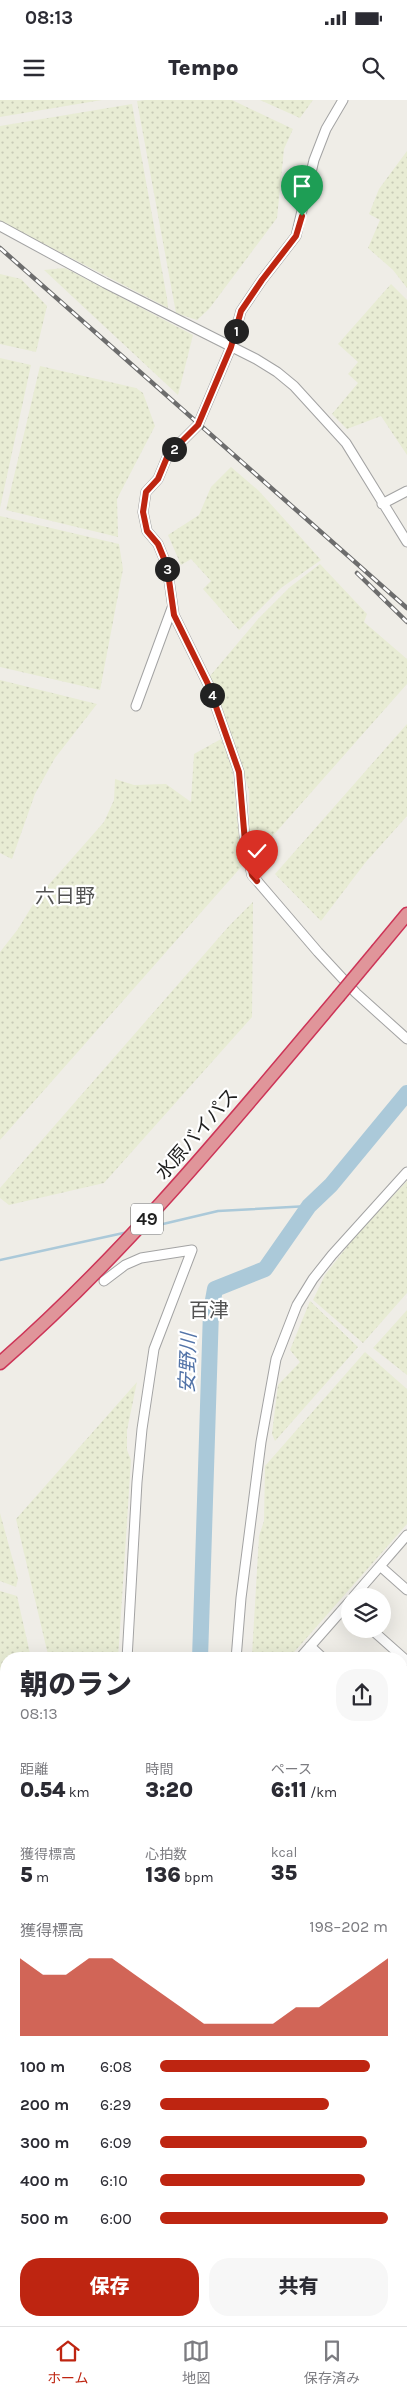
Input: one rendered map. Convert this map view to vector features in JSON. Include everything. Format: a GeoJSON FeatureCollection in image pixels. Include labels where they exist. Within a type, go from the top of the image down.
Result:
{"type":"FeatureCollection","features":[{"type":"Feature","properties":{"kind":"highway","name":"水原バイパス"},"geometry":{"type":"LineString","coordinates":[[0,1363],[69,1300],[151,1214],[222,1135],[407,914]]}},
{"type":"Feature","properties":{"kind":"street"},"geometry":{"type":"LineString","coordinates":[[343,100],[326,128],[314,160],[296,236],[241,311],[231,347],[198,425],[168,455],[158,479],[146,492],[143,512],[147,531],[158,544],[167,566],[172,608],[187,645],[208,684],[239,772],[245,842],[254,878],[318,952],[407,1039]]}},
{"type":"Feature","properties":{"kind":"street"},"geometry":{"type":"LineString","coordinates":[[0,226],[277,372],[294,386],[346,443],[407,542]]}},
{"type":"Feature","properties":{"kind":"street"},"geometry":{"type":"LineString","coordinates":[[382,504],[407,491]]}},
{"type":"Feature","properties":{"kind":"street"},"geometry":{"type":"LineString","coordinates":[[136,706],[172,608]]}},
{"type":"Feature","properties":{"kind":"street"},"geometry":{"type":"LineString","coordinates":[[237,1652],[241,1598],[264,1418],[281,1344],[297,1305],[313,1279],[332,1254],[407,1172]]}},
{"type":"Feature","properties":{"kind":"street"},"geometry":{"type":"LineString","coordinates":[[104,1281],[125,1265],[141,1258],[192,1250],[154,1349],[138,1473],[127,1652]]}},
{"type":"Feature","properties":{"kind":"street"},"geometry":{"type":"LineString","coordinates":[[361,1588],[407,1535]]}},
{"type":"Feature","properties":{"kind":"street"},"geometry":{"type":"LineString","coordinates":[[380,1566],[407,1590]]}},
{"type":"Feature","properties":{"kind":"street"},"geometry":{"type":"LineString","coordinates":[[305,1652],[341,1613]]}},
{"type":"Feature","properties":{"kind":"street"},"geometry":{"type":"LineString","coordinates":[[381,1638],[397,1652]]}},
{"type":"Feature","properties":{"kind":"street"},"geometry":{"type":"LineString","coordinates":[[310,1646],[316,1652]]}},
{"type":"Feature","properties":{"kind":"green space"},"geometry":{"type":"Polygon","coordinates":[[[0,100],[102,100],[0,117],[0,100]]]}},
{"type":"Feature","properties":{"kind":"green space"},"geometry":{"type":"Polygon","coordinates":[[[232,100],[293,129],[284,149],[277,218],[209,309],[197,320],[176,313],[137,101],[232,100]]]}},
{"type":"Feature","properties":{"kind":"green space"},"geometry":{"type":"Polygon","coordinates":[[[260,100],[313,100],[300,118],[260,100]]]}},
{"type":"Feature","properties":{"kind":"green space"},"geometry":{"type":"Polygon","coordinates":[[[132,104],[168,308],[0,221],[0,126],[132,104]]]}},
{"type":"Feature","properties":{"kind":"green space"},"geometry":{"type":"Polygon","coordinates":[[[407,151],[407,288],[393,270],[368,248],[380,220],[369,214],[379,189],[407,151]]]}},
{"type":"Feature","properties":{"kind":"green space"},"geometry":{"type":"Polygon","coordinates":[[[65,268],[193,335],[178,395],[44,270],[65,268]]]}},
{"type":"Feature","properties":{"kind":"green space"},"geometry":{"type":"Polygon","coordinates":[[[0,274],[21,279],[47,306],[36,352],[0,344],[0,274]]]}},
{"type":"Feature","properties":{"kind":"green space"},"geometry":{"type":"Polygon","coordinates":[[[391,284],[407,300],[407,455],[381,416],[347,429],[332,414],[358,383],[348,374],[358,362],[338,344],[391,284]]]}},
{"type":"Feature","properties":{"kind":"green space"},"geometry":{"type":"Polygon","coordinates":[[[0,358],[31,365],[0,508],[0,358]]]}},
{"type":"Feature","properties":{"kind":"green space"},"geometry":{"type":"Polygon","coordinates":[[[40,366],[136,388],[143,393],[155,426],[117,499],[118,537],[6,510],[40,366]]]}},
{"type":"Feature","properties":{"kind":"green space"},"geometry":{"type":"Polygon","coordinates":[[[231,467],[259,491],[321,560],[281,588],[239,630],[203,589],[211,581],[191,559],[181,565],[168,535],[199,515],[211,487],[231,467]]]}},
{"type":"Feature","properties":{"kind":"green space"},"geometry":{"type":"Polygon","coordinates":[[[0,516],[119,544],[123,569],[100,690],[0,667],[0,516]]]}},
{"type":"Feature","properties":{"kind":"green space"},"geometry":{"type":"Polygon","coordinates":[[[320,564],[367,614],[364,622],[407,659],[407,684],[255,856],[249,840],[249,791],[239,756],[210,676],[258,619],[290,587],[320,564]]]}},
{"type":"Feature","properties":{"kind":"green space"},"geometry":{"type":"Polygon","coordinates":[[[0,680],[97,704],[55,758],[35,794],[12,859],[0,853],[0,680]]]}},
{"type":"Feature","properties":{"kind":"green space"},"geometry":{"type":"Polygon","coordinates":[[[407,724],[407,816],[365,863],[321,921],[275,874],[407,724]]]}},
{"type":"Feature","properties":{"kind":"green space"},"geometry":{"type":"Polygon","coordinates":[[[221,739],[232,766],[242,866],[0,1140],[0,952],[18,929],[37,898],[104,822],[114,800],[115,779],[134,785],[166,784],[191,802],[194,754],[221,739]]]}},
{"type":"Feature","properties":{"kind":"green space"},"geometry":{"type":"Polygon","coordinates":[[[253,902],[252,1017],[104,1183],[9,1205],[0,1198],[0,1188],[229,926],[253,902]]]}},
{"type":"Feature","properties":{"kind":"green space"},"geometry":{"type":"Polygon","coordinates":[[[407,1181],[407,1293],[363,1343],[313,1300],[325,1275],[357,1234],[407,1181]]]}},
{"type":"Feature","properties":{"kind":"green space"},"geometry":{"type":"Polygon","coordinates":[[[310,1301],[358,1347],[275,1441],[272,1434],[278,1385],[300,1362],[290,1350],[310,1301]]]}},
{"type":"Feature","properties":{"kind":"green space"},"geometry":{"type":"Polygon","coordinates":[[[407,1310],[407,1375],[373,1348],[407,1310]]]}},
{"type":"Feature","properties":{"kind":"green space"},"geometry":{"type":"Polygon","coordinates":[[[365,1352],[407,1389],[407,1524],[351,1588],[341,1588],[341,1599],[294,1652],[252,1652],[259,1536],[264,1521],[265,1466],[365,1352]]]}},
{"type":"Feature","properties":{"kind":"green space"},"geometry":{"type":"Polygon","coordinates":[[[137,1382],[127,1430],[127,1450],[131,1460],[118,1652],[47,1652],[16,1519],[137,1382]]]}},
{"type":"Feature","properties":{"kind":"green space"},"geometry":{"type":"Polygon","coordinates":[[[0,1513],[18,1579],[16,1587],[0,1581],[0,1513]]]}},
{"type":"Feature","properties":{"kind":"green space"},"geometry":{"type":"Polygon","coordinates":[[[0,1591],[17,1596],[30,1652],[0,1652],[0,1591]]]}},
{"type":"Feature","properties":{"kind":"waterway","name":"安野川"},"geometry":{"type":"LineString","coordinates":[[200,1652],[211,1311],[215,1289],[265,1269],[309,1206],[331,1185],[407,1093]]}},
{"type":"Feature","properties":{"kind":"waterway"},"geometry":{"type":"LineString","coordinates":[[146,1228],[218,1211],[309,1206]]}},
{"type":"Feature","properties":{"kind":"waterway"},"geometry":{"type":"LineString","coordinates":[[0,1260],[128,1232]]}},
{"type":"Feature","properties":{"kind":"railway"},"geometry":{"type":"LineString","coordinates":[[0,248],[407,608]]}},
{"type":"Feature","properties":{"kind":"railway"},"geometry":{"type":"LineString","coordinates":[[357,573],[407,622]]}},
{"type":"Feature","properties":{"kind":"district","name":"六日野"},"geometry":{"type":"Point","coordinates":[65,896]}},
{"type":"Feature","properties":{"kind":"district","name":"百津"},"geometry":{"type":"Point","coordinates":[209,1310]}},
{"type":"Feature","properties":{"kind":"route"},"geometry":{"type":"LineString","coordinates":[[257,881],[252,875],[245,842],[239,772],[208,684],[187,645],[174,615],[167,566],[158,544],[147,531],[143,512],[146,492],[158,479],[168,455],[198,425],[231,347],[241,311],[296,236],[302,216]]}}]}
